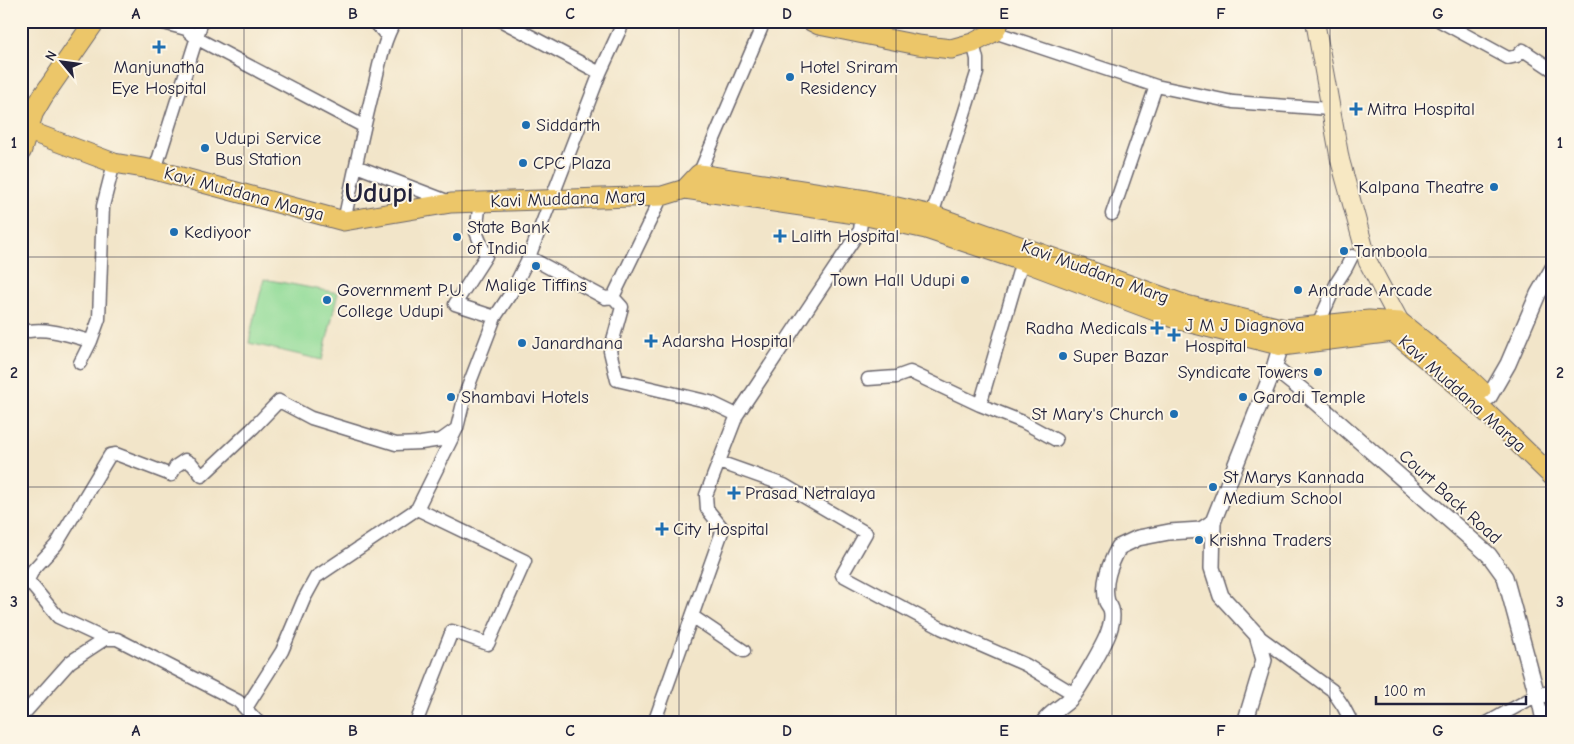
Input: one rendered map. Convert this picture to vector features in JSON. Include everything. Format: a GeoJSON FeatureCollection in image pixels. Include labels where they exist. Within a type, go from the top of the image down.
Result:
{"type":"FeatureCollection","features":[{"type":"Feature","properties":{"kind":"highway"},"geometry":{"type":"LineString","coordinates":[[21,150],[23,124],[30,95],[81,21]]}},
{"type":"Feature","properties":{"kind":"highway"},"geometry":{"type":"LineString","coordinates":[[23,124],[33,113],[42,96],[95,21]]}},
{"type":"Feature","properties":{"kind":"main road"},"geometry":{"type":"LineString","coordinates":[[1315,21],[1329,109],[1340,160],[1368,262],[1396,327],[1456,366],[1553,460]]}},
{"type":"Feature","properties":{"kind":"main road"},"geometry":{"type":"LineString","coordinates":[[816,22],[918,45],[951,49],[973,43],[997,27]]}},
{"type":"Feature","properties":{"kind":"main road"},"geometry":{"type":"LineString","coordinates":[[23,124],[114,163],[155,170]]}},
{"type":"Feature","properties":{"kind":"main road","name":"Kavi Muddana Marga"},"geometry":{"type":"LineString","coordinates":[[155,170],[344,221],[451,203]]}},
{"type":"Feature","properties":{"kind":"main road","name":"Kavi Muddana Marg"},"geometry":{"type":"LineString","coordinates":[[684,189],[699,174],[866,200],[932,215],[1186,305],[1283,337],[1318,325],[1369,320],[1396,327]]}},
{"type":"Feature","properties":{"kind":"main road","name":"Kavi Muddana Marg"},"geometry":{"type":"LineString","coordinates":[[451,203],[662,196],[684,189],[862,215],[926,229],[1022,261],[1179,320],[1283,337],[1396,327]]}},
{"type":"Feature","properties":{"kind":"main road","name":"Kavi Muddana Marga"},"geometry":{"type":"LineString","coordinates":[[1396,327],[1553,477]]}},
{"type":"Feature","properties":{"kind":"street"},"geometry":{"type":"LineString","coordinates":[[156,21],[186,29],[196,38],[363,126]]}},
{"type":"Feature","properties":{"kind":"street"},"geometry":{"type":"LineString","coordinates":[[155,170],[202,21]]}},
{"type":"Feature","properties":{"kind":"street"},"geometry":{"type":"LineString","coordinates":[[374,21],[387,36]]}},
{"type":"Feature","properties":{"kind":"street"},"geometry":{"type":"LineString","coordinates":[[344,221],[363,126],[387,36],[395,21]]}},
{"type":"Feature","properties":{"kind":"street"},"geometry":{"type":"LineString","coordinates":[[502,21],[600,72]]}},
{"type":"Feature","properties":{"kind":"street"},"geometry":{"type":"LineString","coordinates":[[246,708],[282,651],[304,599],[316,577],[417,509],[457,428],[465,396],[495,317],[511,293],[529,257],[600,72],[624,21]]}},
{"type":"Feature","properties":{"kind":"street"},"geometry":{"type":"LineString","coordinates":[[699,174],[761,29],[762,21]]}},
{"type":"Feature","properties":{"kind":"street"},"geometry":{"type":"LineString","coordinates":[[1440,21],[1508,58],[1517,56],[1523,50],[1553,70]]}},
{"type":"Feature","properties":{"kind":"street"},"geometry":{"type":"LineString","coordinates":[[997,27],[1156,86],[1233,102],[1329,109]]}},
{"type":"Feature","properties":{"kind":"street"},"geometry":{"type":"LineString","coordinates":[[932,215],[977,74],[977,59],[973,43]]}},
{"type":"Feature","properties":{"kind":"street"},"geometry":{"type":"LineString","coordinates":[[1112,214],[1156,86]]}},
{"type":"Feature","properties":{"kind":"street"},"geometry":{"type":"LineString","coordinates":[[80,363],[99,319],[103,206],[114,163]]}},
{"type":"Feature","properties":{"kind":"street"},"geometry":{"type":"LineString","coordinates":[[356,166],[451,203]]}},
{"type":"Feature","properties":{"kind":"street"},"geometry":{"type":"LineString","coordinates":[[613,297],[662,196]]}},
{"type":"Feature","properties":{"kind":"street"},"geometry":{"type":"LineString","coordinates":[[480,202],[476,232],[486,256],[455,304],[495,317]]}},
{"type":"Feature","properties":{"kind":"street"},"geometry":{"type":"LineString","coordinates":[[654,723],[723,528],[707,509],[706,495],[718,462],[737,416],[860,230],[862,215]]}},
{"type":"Feature","properties":{"kind":"street"},"geometry":{"type":"LineString","coordinates":[[1318,325],[1337,282],[1352,256]]}},
{"type":"Feature","properties":{"kind":"street"},"geometry":{"type":"LineString","coordinates":[[529,257],[605,298],[613,297]]}},
{"type":"Feature","properties":{"kind":"street"},"geometry":{"type":"LineString","coordinates":[[980,405],[1022,261]]}},
{"type":"Feature","properties":{"kind":"street"},"geometry":{"type":"LineString","coordinates":[[1489,397],[1508,364],[1538,294],[1553,268]]}},
{"type":"Feature","properties":{"kind":"street"},"geometry":{"type":"LineString","coordinates":[[613,297],[622,307],[610,351],[617,380],[710,402],[737,416]]}},
{"type":"Feature","properties":{"kind":"street"},"geometry":{"type":"LineString","coordinates":[[30,331],[42,329],[91,341]]}},
{"type":"Feature","properties":{"kind":"street"},"geometry":{"type":"LineString","coordinates":[[1283,337],[1274,368],[1213,522],[1212,568],[1222,596],[1257,636],[1332,690],[1352,723]]}},
{"type":"Feature","properties":{"kind":"street","name":"Court Back Road"},"geometry":{"type":"LineString","coordinates":[[1274,368],[1303,391],[1489,555],[1505,577],[1537,695]]}},
{"type":"Feature","properties":{"kind":"street"},"geometry":{"type":"LineString","coordinates":[[868,380],[896,377],[910,372],[980,405],[1023,422],[1056,440]]}},
{"type":"Feature","properties":{"kind":"street"},"geometry":{"type":"LineString","coordinates":[[259,723],[238,701],[126,643],[117,639],[105,639],[58,617],[24,576],[33,570],[56,545],[110,455],[116,454],[171,475],[176,466],[185,460],[192,464],[202,476],[279,401],[311,418],[396,444],[441,440],[457,428]]}},
{"type":"Feature","properties":{"kind":"street"},"geometry":{"type":"LineString","coordinates":[[718,462],[784,485],[866,532],[842,575],[941,628],[1026,665],[1074,694]]}},
{"type":"Feature","properties":{"kind":"street"},"geometry":{"type":"LineString","coordinates":[[416,723],[452,631],[488,644],[525,561],[417,509]]}},
{"type":"Feature","properties":{"kind":"street"},"geometry":{"type":"LineString","coordinates":[[1042,723],[1046,717],[1071,698],[1109,634],[1112,616],[1108,603],[1106,584],[1108,569],[1118,547],[1138,538],[1169,532],[1201,530],[1213,522]]}},
{"type":"Feature","properties":{"kind":"street"},"geometry":{"type":"LineString","coordinates":[[692,616],[744,651]]}},
{"type":"Feature","properties":{"kind":"street"},"geometry":{"type":"LineString","coordinates":[[1245,723],[1264,660],[1257,636]]}},
{"type":"Feature","properties":{"kind":"street"},"geometry":{"type":"LineString","coordinates":[[21,717],[70,662],[105,639]]}},
{"type":"Feature","properties":{"kind":"street"},"geometry":{"type":"LineString","coordinates":[[1487,723],[1537,695],[1553,694]]}},
{"type":"Feature","properties":{"kind":"street"},"geometry":{"type":"LineString","coordinates":[[1537,695],[1543,723]]}},
{"type":"Feature","properties":{"kind":"green space"},"geometry":{"type":"Polygon","coordinates":[[[264,279],[338,293],[322,360],[249,343],[264,279]]]}},
{"type":"Feature","properties":{"kind":"place","name":"Manjunatha Eye Hospital"},"geometry":{"type":"Point","coordinates":[159,47]}},
{"type":"Feature","properties":{"kind":"place","name":"Hotel Sriram Residency"},"geometry":{"type":"Point","coordinates":[790,77]}},
{"type":"Feature","properties":{"kind":"place","name":"Mitra Hospital"},"geometry":{"type":"Point","coordinates":[1356,109]}},
{"type":"Feature","properties":{"kind":"place","name":"Siddarth"},"geometry":{"type":"Point","coordinates":[526,125]}},
{"type":"Feature","properties":{"kind":"place","name":"Udupi Service Bus Station"},"geometry":{"type":"Point","coordinates":[205,148]}},
{"type":"Feature","properties":{"kind":"place","name":"CPC Plaza"},"geometry":{"type":"Point","coordinates":[523,163]}},
{"type":"Feature","properties":{"kind":"place","name":"Kalpana Theatre"},"geometry":{"type":"Point","coordinates":[1494,187]}},
{"type":"Feature","properties":{"kind":"place","name":"Kediyoor"},"geometry":{"type":"Point","coordinates":[174,232]}},
{"type":"Feature","properties":{"kind":"place","name":"Lalith Hospital"},"geometry":{"type":"Point","coordinates":[780,236]}},
{"type":"Feature","properties":{"kind":"place","name":"State Bank of India"},"geometry":{"type":"Point","coordinates":[457,237]}},
{"type":"Feature","properties":{"kind":"place","name":"Tamboola"},"geometry":{"type":"Point","coordinates":[1344,251]}},
{"type":"Feature","properties":{"kind":"place","name":"Malige Tiffins"},"geometry":{"type":"Point","coordinates":[536,266]}},
{"type":"Feature","properties":{"kind":"place","name":"Town Hall Udupi"},"geometry":{"type":"Point","coordinates":[965,280]}},
{"type":"Feature","properties":{"kind":"place","name":"Andrade Arcade"},"geometry":{"type":"Point","coordinates":[1298,290]}},
{"type":"Feature","properties":{"kind":"place","name":"Government P.U. College Udupi"},"geometry":{"type":"Point","coordinates":[327,300]}},
{"type":"Feature","properties":{"kind":"place","name":"Radha Medicals"},"geometry":{"type":"Point","coordinates":[1157,328]}},
{"type":"Feature","properties":{"kind":"place","name":"J M J Diagnova Hospital"},"geometry":{"type":"Point","coordinates":[1174,335]}},
{"type":"Feature","properties":{"kind":"place","name":"Adarsha Hospital"},"geometry":{"type":"Point","coordinates":[651,341]}},
{"type":"Feature","properties":{"kind":"place","name":"Janardhana"},"geometry":{"type":"Point","coordinates":[522,343]}},
{"type":"Feature","properties":{"kind":"place","name":"Super Bazar"},"geometry":{"type":"Point","coordinates":[1063,356]}},
{"type":"Feature","properties":{"kind":"place","name":"Syndicate Towers"},"geometry":{"type":"Point","coordinates":[1318,372]}},
{"type":"Feature","properties":{"kind":"place","name":"Shambavi Hotels"},"geometry":{"type":"Point","coordinates":[451,397]}},
{"type":"Feature","properties":{"kind":"place","name":"Garodi Temple"},"geometry":{"type":"Point","coordinates":[1243,397]}},
{"type":"Feature","properties":{"kind":"place","name":"St Mary's Church"},"geometry":{"type":"Point","coordinates":[1174,414]}},
{"type":"Feature","properties":{"kind":"place","name":"St Marys Kannada Medium School"},"geometry":{"type":"Point","coordinates":[1213,487]}},
{"type":"Feature","properties":{"kind":"place","name":"Prasad Netralaya"},"geometry":{"type":"Point","coordinates":[734,493]}},
{"type":"Feature","properties":{"kind":"place","name":"City Hospital"},"geometry":{"type":"Point","coordinates":[662,529]}},
{"type":"Feature","properties":{"kind":"place","name":"Krishna Traders"},"geometry":{"type":"Point","coordinates":[1199,540]}},
{"type":"Feature","properties":{"kind":"district","name":"Udupi"},"geometry":{"type":"Point","coordinates":[379,193]}}]}
